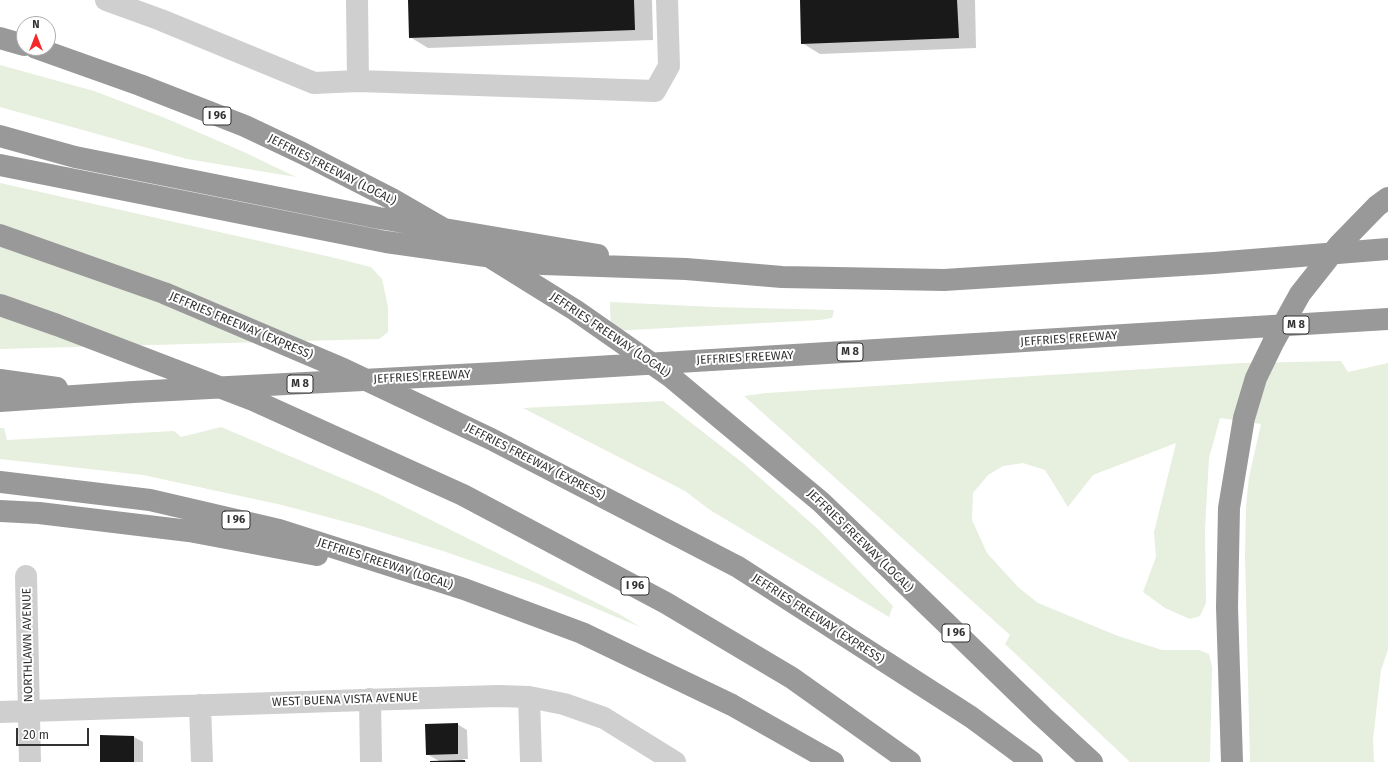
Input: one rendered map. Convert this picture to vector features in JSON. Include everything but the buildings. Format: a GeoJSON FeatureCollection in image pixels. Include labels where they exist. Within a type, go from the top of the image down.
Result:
{"type":"FeatureCollection","features":[{"type":"Feature","properties":{"kind":"highway"},"geometry":{"type":"LineString","coordinates":[[0,38],[16,42]]}},
{"type":"Feature","properties":{"kind":"highway","name":"JEFFRIES FREEWAY (LOCAL)"},"geometry":{"type":"LineString","coordinates":[[56,55],[140,85],[245,126],[392,199],[518,273],[671,377],[821,502],[1042,716],[1092,762]]}},
{"type":"Feature","properties":{"kind":"highway"},"geometry":{"type":"LineString","coordinates":[[0,136],[75,157],[371,216],[686,269]]}},
{"type":"Feature","properties":{"kind":"highway"},"geometry":{"type":"LineString","coordinates":[[0,165],[386,242],[543,264],[686,269],[782,277],[944,280],[1214,263],[1388,249]]}},
{"type":"Feature","properties":{"kind":"highway"},"geometry":{"type":"LineString","coordinates":[[1232,762],[1227,607],[1229,508],[1244,418],[1256,378],[1300,294],[1338,246],[1377,206],[1388,198]]}},
{"type":"Feature","properties":{"kind":"highway","name":"JEFFRIES FREEWAY (EXPRESS)"},"geometry":{"type":"LineString","coordinates":[[0,235],[164,293],[343,369],[491,439],[738,567],[970,717],[1032,762]]}},
{"type":"Feature","properties":{"kind":"highway","name":"I 96"},"geometry":{"type":"LineString","coordinates":[[0,305],[124,350],[252,400],[463,495],[666,602],[792,678],[910,762]]}},
{"type":"Feature","properties":{"kind":"highway","name":"JEFFRIES FREEWAY"},"geometry":{"type":"LineString","coordinates":[[102,394],[497,373],[1388,319]]}},
{"type":"Feature","properties":{"kind":"highway"},"geometry":{"type":"LineString","coordinates":[[0,380],[102,394]]}},
{"type":"Feature","properties":{"kind":"highway"},"geometry":{"type":"LineString","coordinates":[[0,401],[102,394]]}},
{"type":"Feature","properties":{"kind":"highway","name":"JEFFRIES FREEWAY (LOCAL)"},"geometry":{"type":"LineString","coordinates":[[0,482],[150,500],[278,530],[464,589],[582,633],[732,705],[833,762]]}},
{"type":"Feature","properties":{"kind":"highway"},"geometry":{"type":"LineString","coordinates":[[0,511],[39,513],[189,531],[344,560],[464,589]]}},
{"type":"Feature","properties":{"kind":"street"},"geometry":{"type":"LineString","coordinates":[[106,0],[161,20],[314,83],[358,81],[655,91],[669,66],[667,0]]}},
{"type":"Feature","properties":{"kind":"street"},"geometry":{"type":"LineString","coordinates":[[357,0],[358,81]]}},
{"type":"Feature","properties":{"kind":"street","name":"NORTHLAWN AVENUE"},"geometry":{"type":"LineString","coordinates":[[26,576],[30,762]]}},
{"type":"Feature","properties":{"kind":"street","name":"WEST BUENA VISTA AVENUE"},"geometry":{"type":"LineString","coordinates":[[0,712],[370,699],[498,696],[529,697],[564,704],[604,718],[675,762]]}},
{"type":"Feature","properties":{"kind":"street"},"geometry":{"type":"LineString","coordinates":[[529,697],[531,762]]}},
{"type":"Feature","properties":{"kind":"street"},"geometry":{"type":"LineString","coordinates":[[370,699],[371,762]]}},
{"type":"Feature","properties":{"kind":"street"},"geometry":{"type":"LineString","coordinates":[[200,706],[202,762]]}},
{"type":"Feature","properties":{"kind":"green space"},"geometry":{"type":"Polygon","coordinates":[[[0,65],[94,91],[165,118],[244,152],[296,177],[187,159],[0,107],[0,65]]]}},
{"type":"Feature","properties":{"kind":"green space"},"geometry":{"type":"Polygon","coordinates":[[[0,183],[371,267],[382,279],[388,307],[388,332],[379,339],[0,349],[0,183]]]}},
{"type":"Feature","properties":{"kind":"green space"},"geometry":{"type":"Polygon","coordinates":[[[610,302],[714,307],[834,310],[832,318],[820,320],[611,331],[610,302]]]}},
{"type":"Feature","properties":{"kind":"green space"},"geometry":{"type":"Polygon","coordinates":[[[1341,361],[1348,372],[1388,363],[1388,650],[1381,670],[1373,739],[1374,762],[1250,762],[1245,555],[1246,506],[1249,477],[1261,424],[1220,418],[1209,458],[1205,529],[1206,603],[1200,616],[1190,619],[1165,608],[1143,592],[1156,557],[1154,532],[1176,443],[1093,475],[1068,507],[1045,470],[1023,463],[1003,466],[988,475],[973,493],[972,520],[987,553],[1018,587],[1038,603],[1118,636],[1162,650],[1199,650],[1209,654],[1212,667],[1210,762],[1130,762],[1005,644],[1010,635],[744,396],[767,393],[1242,363],[1341,361]]]}},
{"type":"Feature","properties":{"kind":"green space"},"geometry":{"type":"Polygon","coordinates":[[[663,401],[743,463],[819,530],[893,606],[889,617],[710,510],[685,491],[523,408],[663,401]]]}},
{"type":"Feature","properties":{"kind":"green space"},"geometry":{"type":"Polygon","coordinates":[[[221,427],[377,493],[621,615],[640,627],[538,584],[443,551],[361,526],[282,505],[143,475],[0,459],[0,428],[4,428],[7,440],[174,431],[181,437],[221,427]]]}}]}
